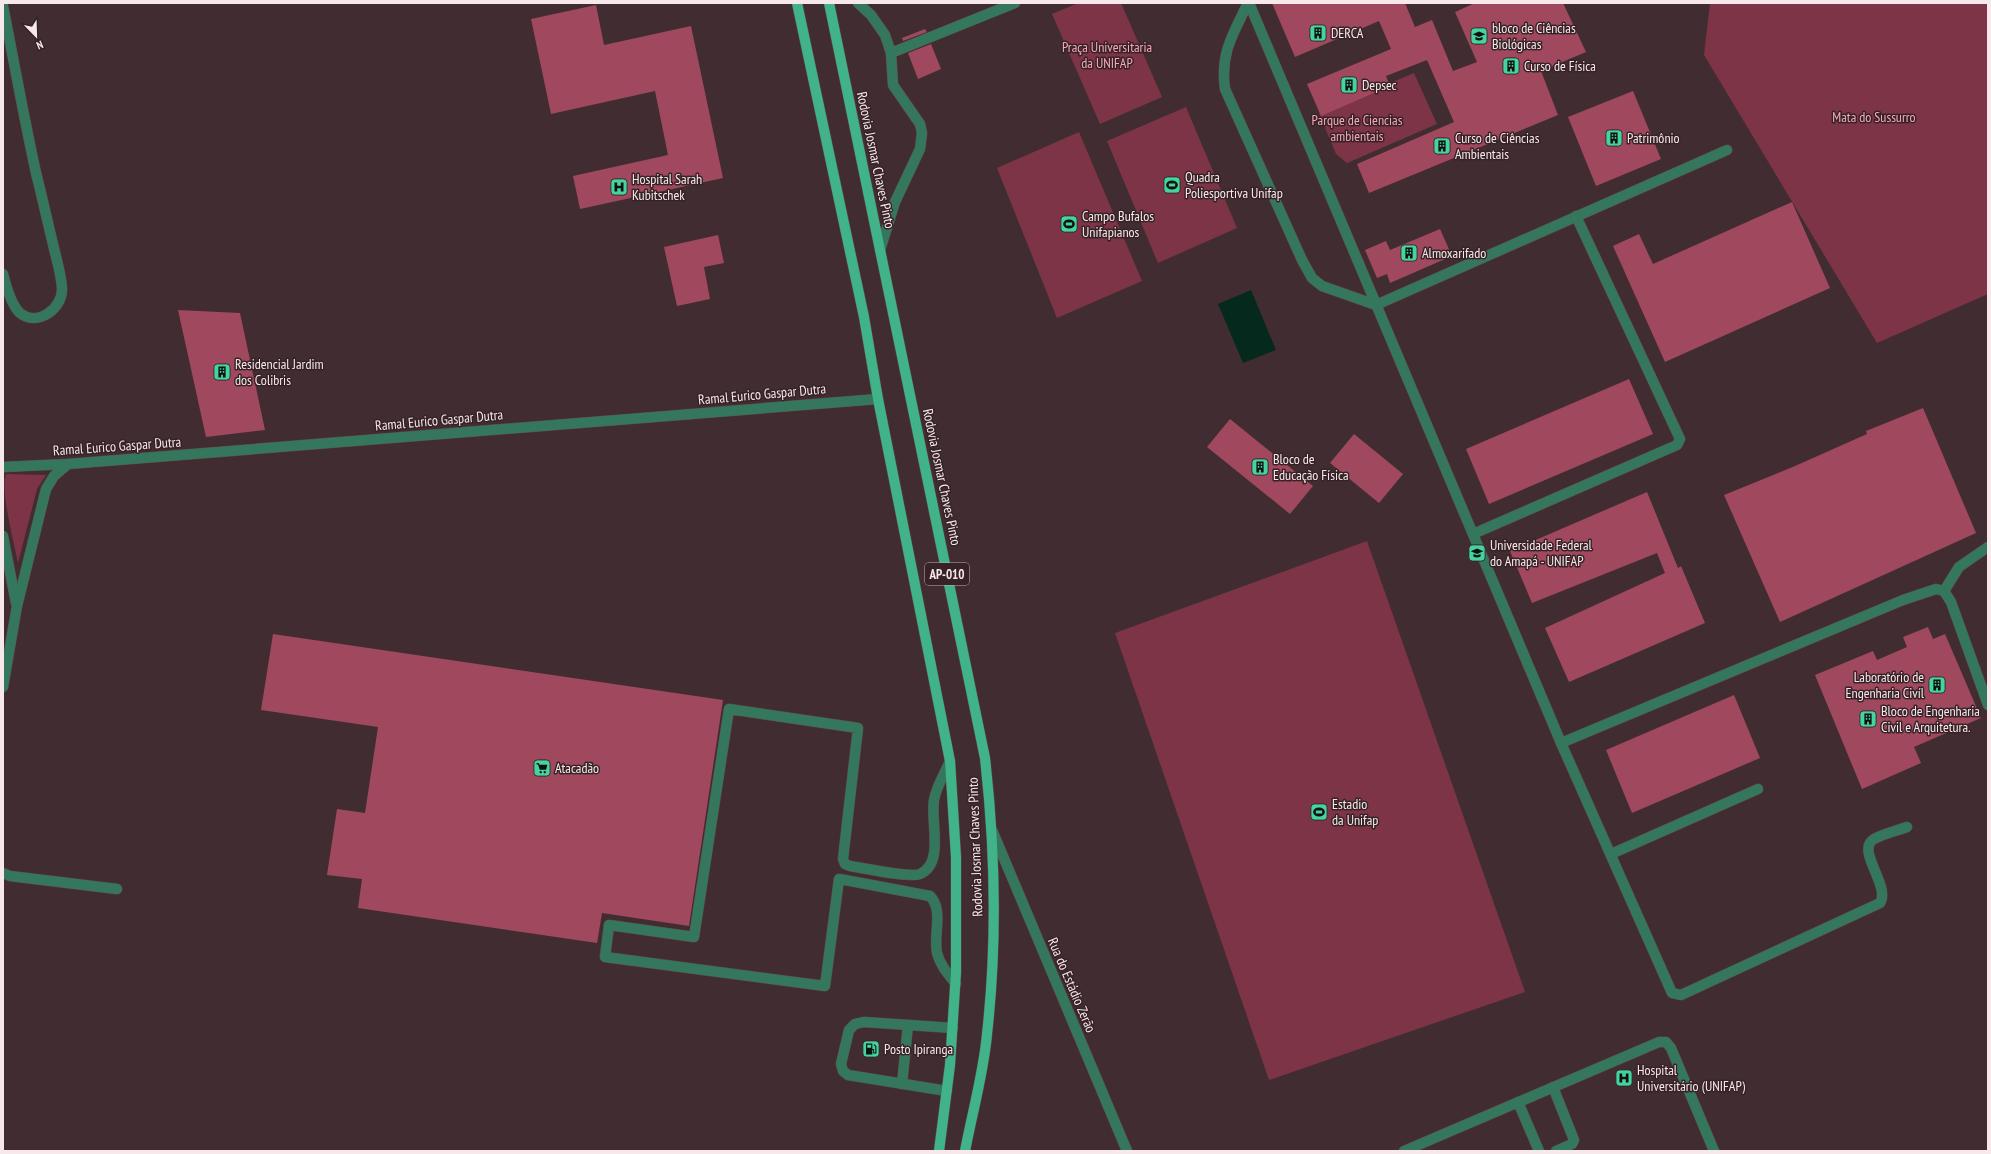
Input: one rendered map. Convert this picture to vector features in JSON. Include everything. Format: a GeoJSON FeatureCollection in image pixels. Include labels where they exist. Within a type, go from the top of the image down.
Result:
{"type":"FeatureCollection","features":[{"type":"Feature","properties":{"kind":"main road","name":"Rodovia Josmar Chaves Pinto"},"geometry":{"type":"LineString","coordinates":[[797,3],[864,317],[878,399],[950,761],[956,857],[956,984],[947,1090],[939,1151]]}},
{"type":"Feature","properties":{"kind":"main road","name":"Rodovia Josmar Chaves Pinto"},"geometry":{"type":"LineString","coordinates":[[829,3],[985,758],[992,830],[992,961],[987,1036],[965,1151]]}},
{"type":"Feature","properties":{"kind":"street"},"geometry":{"type":"LineString","coordinates":[[858,3],[872,15],[885,35],[891,53],[893,85],[920,124],[922,133],[920,149],[895,202],[880,250]]}},
{"type":"Feature","properties":{"kind":"street"},"geometry":{"type":"LineString","coordinates":[[891,53],[999,6],[1015,3]]}},
{"type":"Feature","properties":{"kind":"street"},"geometry":{"type":"LineString","coordinates":[[1248,3],[1561,743],[1672,993],[1681,995],[1880,903],[1882,900],[1882,888],[1867,852],[1869,844],[1873,839],[1907,828]]}},
{"type":"Feature","properties":{"kind":"street"},"geometry":{"type":"LineString","coordinates":[[1248,3],[1226,51],[1223,65],[1225,89],[1302,260],[1312,278],[1322,286],[1376,305],[1727,150]]}},
{"type":"Feature","properties":{"kind":"street"},"geometry":{"type":"LineString","coordinates":[[3,6],[32,155],[58,265],[62,288],[61,300],[56,308],[46,315],[27,317],[20,312],[13,303],[3,274]]}},
{"type":"Feature","properties":{"kind":"street"},"geometry":{"type":"LineString","coordinates":[[1473,534],[1677,445],[1680,439],[1576,216]]}},
{"type":"Feature","properties":{"kind":"street","name":"Ramal Eurico Gaspar Dutra"},"geometry":{"type":"LineString","coordinates":[[3,467],[68,464],[878,399]]}},
{"type":"Feature","properties":{"kind":"street"},"geometry":{"type":"LineString","coordinates":[[3,688],[17,606],[46,489],[54,476],[68,464]]}},
{"type":"Feature","properties":{"kind":"street"},"geometry":{"type":"LineString","coordinates":[[3,536],[17,606]]}},
{"type":"Feature","properties":{"kind":"street"},"geometry":{"type":"LineString","coordinates":[[1944,591],[1959,567],[1988,547]]}},
{"type":"Feature","properties":{"kind":"street"},"geometry":{"type":"LineString","coordinates":[[1561,743],[1903,600],[1936,589],[1944,591],[1951,602],[1988,705]]}},
{"type":"Feature","properties":{"kind":"street"},"geometry":{"type":"LineString","coordinates":[[950,761],[934,798],[932,808],[934,854],[931,863],[925,870],[913,875],[850,866],[845,864],[843,859],[858,728],[729,709],[694,937],[609,925],[605,957],[825,986],[839,879],[930,896],[935,901],[937,906],[937,951],[941,965],[956,984]]}},
{"type":"Feature","properties":{"kind":"street"},"geometry":{"type":"LineString","coordinates":[[1611,854],[1758,789]]}},
{"type":"Feature","properties":{"kind":"street","name":"Rua do Estádio Zerão"},"geometry":{"type":"LineString","coordinates":[[992,830],[1127,1151]]}},
{"type":"Feature","properties":{"kind":"street"},"geometry":{"type":"LineString","coordinates":[[3,873],[10,876],[117,889]]}},
{"type":"Feature","properties":{"kind":"street"},"geometry":{"type":"LineString","coordinates":[[947,1090],[848,1075],[843,1071],[841,1064],[848,1030],[855,1024],[864,1022],[953,1028]]}},
{"type":"Feature","properties":{"kind":"street"},"geometry":{"type":"LineString","coordinates":[[902,1084],[908,1025]]}},
{"type":"Feature","properties":{"kind":"street"},"geometry":{"type":"LineString","coordinates":[[1404,1151],[1659,1042],[1666,1042],[1671,1048],[1714,1151]]}},
{"type":"Feature","properties":{"kind":"street"},"geometry":{"type":"LineString","coordinates":[[1552,1087],[1574,1140],[1572,1144],[1556,1151]]}},
{"type":"Feature","properties":{"kind":"street"},"geometry":{"type":"LineString","coordinates":[[1518,1102],[1539,1151]]}},
{"type":"Feature","properties":{"kind":"green space","name":"Praça Universitaria da UNIFAP"},"geometry":{"type":"Polygon","coordinates":[[[1078,3],[1121,3],[1162,97],[1100,124],[1052,14],[1078,3]]]}},
{"type":"Feature","properties":{"kind":"green space","name":"Mata do Sussurro"},"geometry":{"type":"Polygon","coordinates":[[[1710,3],[1988,3],[1988,294],[1877,343],[1704,55],[1710,3]]]}},
{"type":"Feature","properties":{"kind":"green space","name":"Parque de Ciencias ambientais"},"geometry":{"type":"Polygon","coordinates":[[[1414,73],[1437,124],[1347,163],[1336,154],[1319,113],[1414,73]]]}},
{"type":"Feature","properties":{"kind":"green space","name":"Quadra Poliesportiva Unifap"},"geometry":{"type":"Polygon","coordinates":[[[1186,107],[1237,228],[1158,263],[1107,141],[1186,107]]]}},
{"type":"Feature","properties":{"kind":"green space","name":"Campo Bufalos Unifapianos"},"geometry":{"type":"Polygon","coordinates":[[[1079,132],[1142,281],[1057,318],[997,168],[1079,132]]]}},
{"type":"Feature","properties":{"kind":"green space"},"geometry":{"type":"Polygon","coordinates":[[[6,474],[46,475],[37,489],[18,563],[6,504],[6,474]]]}},
{"type":"Feature","properties":{"kind":"green space","name":"Estadio da Unifap"},"geometry":{"type":"Polygon","coordinates":[[[1367,541],[1525,992],[1269,1080],[1115,633],[1367,541]]]}},
{"type":"Feature","properties":{"kind":"shaded area"},"geometry":{"type":"Polygon","coordinates":[[[1251,290],[1276,350],[1243,363],[1218,304],[1251,290]]]}},
{"type":"Feature","properties":{"kind":"building"},"geometry":{"type":"Polygon","coordinates":[[[1272,3],[1405,3],[1415,27],[1432,20],[1453,71],[1477,62],[1455,12],[1475,3],[1563,3],[1586,52],[1541,71],[1558,115],[1369,193],[1357,164],[1454,122],[1427,60],[1386,76],[1390,86],[1321,116],[1307,84],[1391,49],[1379,21],[1295,57],[1272,3]]]}},
{"type":"Feature","properties":{"kind":"building"},"geometry":{"type":"Polygon","coordinates":[[[596,5],[604,45],[691,26],[723,178],[580,209],[573,176],[668,155],[655,91],[551,114],[531,19],[596,5]]]}},
{"type":"Feature","properties":{"kind":"building"},"geometry":{"type":"Polygon","coordinates":[[[925,29],[927,32],[903,41],[902,38],[925,29]]]}},
{"type":"Feature","properties":{"kind":"building"},"geometry":{"type":"Polygon","coordinates":[[[931,44],[941,69],[918,79],[908,53],[931,44]]]}},
{"type":"Feature","properties":{"kind":"building","name":"Patrimônio"},"geometry":{"type":"Polygon","coordinates":[[[1633,91],[1661,159],[1596,186],[1568,117],[1633,91]]]}},
{"type":"Feature","properties":{"kind":"building"},"geometry":{"type":"Polygon","coordinates":[[[1792,202],[1830,288],[1665,362],[1613,246],[1639,234],[1653,264],[1792,202]]]}},
{"type":"Feature","properties":{"kind":"building","name":"Almoxarifado"},"geometry":{"type":"Polygon","coordinates":[[[1440,229],[1452,256],[1390,283],[1387,274],[1377,278],[1365,250],[1386,241],[1390,250],[1440,229]]]}},
{"type":"Feature","properties":{"kind":"building"},"geometry":{"type":"Polygon","coordinates":[[[718,235],[724,263],[704,267],[710,299],[677,306],[664,247],[718,235]]]}},
{"type":"Feature","properties":{"kind":"building","name":"Residencial Jardim dos Colibris"},"geometry":{"type":"Polygon","coordinates":[[[178,310],[240,313],[265,430],[206,437],[178,310]]]}},
{"type":"Feature","properties":{"kind":"building"},"geometry":{"type":"Polygon","coordinates":[[[1629,379],[1653,434],[1489,504],[1466,449],[1629,379]]]}},
{"type":"Feature","properties":{"kind":"building"},"geometry":{"type":"Polygon","coordinates":[[[1923,408],[1976,533],[1780,622],[1724,495],[1795,466],[1867,434],[1866,431],[1923,408]]]}},
{"type":"Feature","properties":{"kind":"building","name":"Bloco de Educação Física"},"geometry":{"type":"Polygon","coordinates":[[[1230,419],[1313,486],[1290,514],[1207,447],[1230,419]]]}},
{"type":"Feature","properties":{"kind":"building","name":"Bloco de Educação Física"},"geometry":{"type":"Polygon","coordinates":[[[1354,434],[1403,474],[1379,503],[1330,463],[1354,434]]]}},
{"type":"Feature","properties":{"kind":"building"},"geometry":{"type":"Polygon","coordinates":[[[1647,492],[1678,568],[1681,566],[1705,623],[1569,682],[1545,628],[1665,573],[1657,553],[1532,603],[1510,551],[1647,492]]]}},
{"type":"Feature","properties":{"kind":"building"},"geometry":{"type":"Polygon","coordinates":[[[1928,627],[1933,639],[1945,634],[1981,718],[1914,747],[1921,763],[1862,789],[1815,675],[1873,651],[1877,660],[1907,647],[1903,637],[1928,627]]]}},
{"type":"Feature","properties":{"kind":"building","name":"Atacadão"},"geometry":{"type":"Polygon","coordinates":[[[273,634],[723,700],[689,926],[602,913],[597,943],[358,908],[362,879],[327,875],[337,809],[365,813],[378,727],[261,710],[273,634]]]}},
{"type":"Feature","properties":{"kind":"building"},"geometry":{"type":"Polygon","coordinates":[[[1734,695],[1760,758],[1632,813],[1606,750],[1734,695]]]}},
{"type":"Feature","properties":{"kind":"place","name":"DERCA"},"geometry":{"type":"Point","coordinates":[1318,33]}},
{"type":"Feature","properties":{"kind":"place","name":"bloco de Ciências Biológicas"},"geometry":{"type":"Point","coordinates":[1479,36]}},
{"type":"Feature","properties":{"kind":"place","name":"Curso de Física"},"geometry":{"type":"Point","coordinates":[1511,66]}},
{"type":"Feature","properties":{"kind":"place","name":"Depsec"},"geometry":{"type":"Point","coordinates":[1349,85]}},
{"type":"Feature","properties":{"kind":"place","name":"Patrimônio"},"geometry":{"type":"Point","coordinates":[1614,138]}},
{"type":"Feature","properties":{"kind":"place","name":"Curso de Ciências Ambientais"},"geometry":{"type":"Point","coordinates":[1442,146]}},
{"type":"Feature","properties":{"kind":"place","name":"Quadra Poliesportiva Unifap"},"geometry":{"type":"Point","coordinates":[1172,185]}},
{"type":"Feature","properties":{"kind":"place","name":"Hospital Sarah Kubitschek"},"geometry":{"type":"Point","coordinates":[619,187]}},
{"type":"Feature","properties":{"kind":"place","name":"Campo Bufalos Unifapianos"},"geometry":{"type":"Point","coordinates":[1069,224]}},
{"type":"Feature","properties":{"kind":"place","name":"Almoxarifado"},"geometry":{"type":"Point","coordinates":[1409,253]}},
{"type":"Feature","properties":{"kind":"place","name":"Residencial Jardim dos Colibris"},"geometry":{"type":"Point","coordinates":[222,372]}},
{"type":"Feature","properties":{"kind":"place","name":"Bloco de Educação Física"},"geometry":{"type":"Point","coordinates":[1260,467]}},
{"type":"Feature","properties":{"kind":"place","name":"Universidade Federal do Amapá - UNIFAP"},"geometry":{"type":"Point","coordinates":[1477,553]}},
{"type":"Feature","properties":{"kind":"place","name":"Laboratório de Engenharia Civíl"},"geometry":{"type":"Point","coordinates":[1937,685]}},
{"type":"Feature","properties":{"kind":"place","name":"Bloco de Engenharia Civil e Arquitetura."},"geometry":{"type":"Point","coordinates":[1868,719]}},
{"type":"Feature","properties":{"kind":"place","name":"Atacadão"},"geometry":{"type":"Point","coordinates":[542,768]}},
{"type":"Feature","properties":{"kind":"place","name":"Estadio da Unifap"},"geometry":{"type":"Point","coordinates":[1319,812]}},
{"type":"Feature","properties":{"kind":"place","name":"Posto Ipiranga"},"geometry":{"type":"Point","coordinates":[871,1049]}},
{"type":"Feature","properties":{"kind":"place","name":"Hospital Universitário (UNIFAP)"},"geometry":{"type":"Point","coordinates":[1624,1078]}}]}
